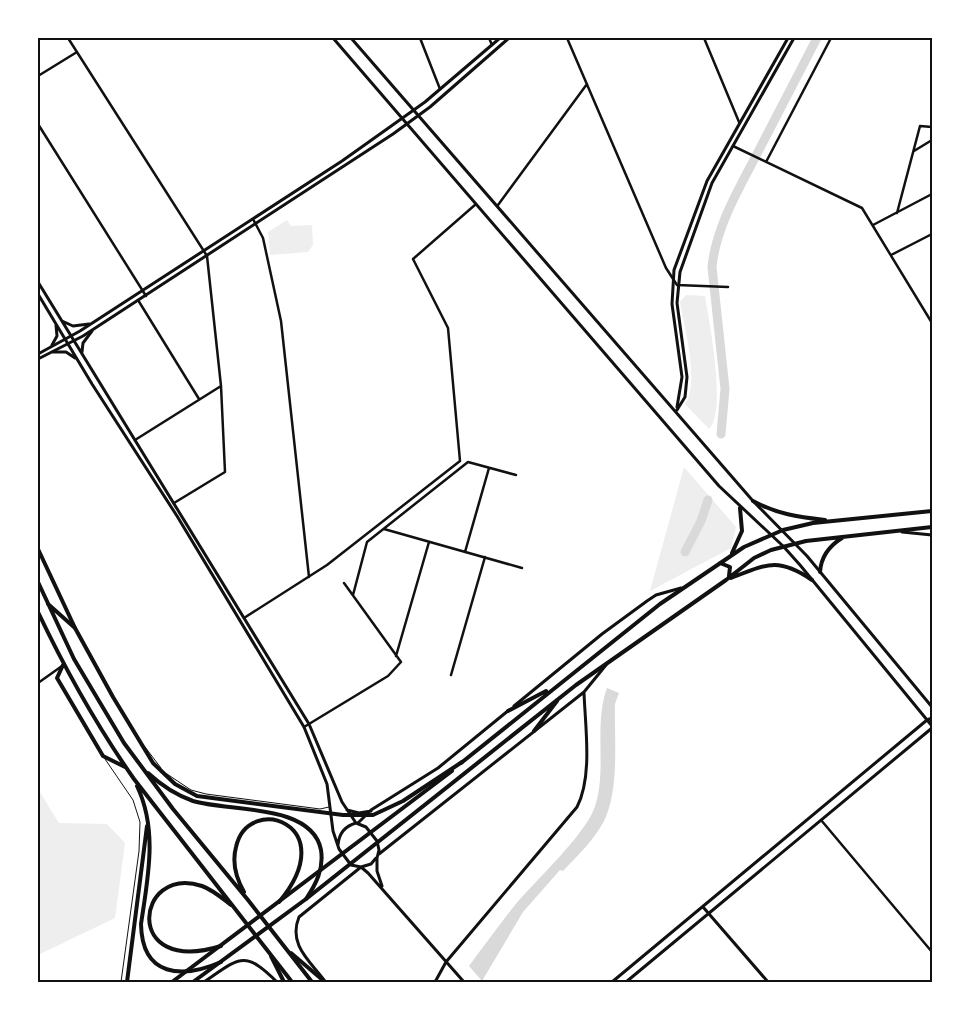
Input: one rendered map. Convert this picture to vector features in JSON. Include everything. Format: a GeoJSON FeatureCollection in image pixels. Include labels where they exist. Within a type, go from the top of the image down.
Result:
{"type":"FeatureCollection","features":[{"type":"Feature","properties":{"kind":"main road"},"geometry":{"type":"LineString","coordinates":[[333,38],[740,508],[783,546],[932,727],[626,982]]}},
{"type":"Feature","properties":{"kind":"main road"},"geometry":{"type":"LineString","coordinates":[[352,38],[753,501],[796,543],[932,706]]}},
{"type":"Feature","properties":{"kind":"main road"},"geometry":{"type":"LineString","coordinates":[[38,354],[92,323],[402,119],[500,38]]}},
{"type":"Feature","properties":{"kind":"main road"},"geometry":{"type":"LineString","coordinates":[[38,359],[95,328],[345,167],[419,115],[509,38]]}},
{"type":"Feature","properties":{"kind":"main road"},"geometry":{"type":"LineString","coordinates":[[676,410],[682,388],[682,377],[672,304],[673,278],[700,196],[727,143],[788,38]]}},
{"type":"Feature","properties":{"kind":"main road"},"geometry":{"type":"LineString","coordinates":[[676,410],[685,397],[687,377],[677,303],[678,285],[684,257],[706,198],[732,145],[794,38]]}},
{"type":"Feature","properties":{"kind":"main road"},"geometry":{"type":"LineString","coordinates":[[38,282],[309,724],[337,793],[346,810],[357,823],[366,827],[378,841],[377,871],[383,889]]}},
{"type":"Feature","properties":{"kind":"main road"},"geometry":{"type":"LineString","coordinates":[[42,289],[38,293],[76,359],[176,516],[304,727],[327,784],[333,831],[339,849],[351,865],[362,867],[383,889],[464,982]]}},
{"type":"Feature","properties":{"kind":"main road"},"geometry":{"type":"LineString","coordinates":[[61,320],[73,326],[92,323]]}},
{"type":"Feature","properties":{"kind":"main road"},"geometry":{"type":"LineString","coordinates":[[50,348],[57,336],[55,322]]}},
{"type":"Feature","properties":{"kind":"main road"},"geometry":{"type":"LineString","coordinates":[[82,355],[83,343],[95,328]]}},
{"type":"Feature","properties":{"kind":"main road"},"geometry":{"type":"LineString","coordinates":[[52,352],[66,352],[76,359]]}},
{"type":"Feature","properties":{"kind":"main road"},"geometry":{"type":"LineString","coordinates":[[753,501],[776,513],[787,516],[832,521]]}},
{"type":"Feature","properties":{"kind":"main road"},"geometry":{"type":"LineString","coordinates":[[732,554],[742,531],[740,508]]}},
{"type":"Feature","properties":{"kind":"main road"},"geometry":{"type":"LineString","coordinates":[[172,982],[462,762],[681,588],[732,554],[783,530],[832,521],[932,510]]}},
{"type":"Feature","properties":{"kind":"main road"},"geometry":{"type":"LineString","coordinates":[[193,982],[306,899],[561,696],[726,580],[754,558],[783,546],[796,543],[932,527]]}},
{"type":"Feature","properties":{"kind":"main road"},"geometry":{"type":"LineString","coordinates":[[896,531],[932,535]]}},
{"type":"Feature","properties":{"kind":"main road"},"geometry":{"type":"LineString","coordinates":[[820,572],[826,551],[845,536]]}},
{"type":"Feature","properties":{"kind":"main road"},"geometry":{"type":"LineString","coordinates":[[38,549],[75,628],[134,732],[161,772],[185,791],[214,798],[343,815],[373,815],[395,806],[462,762]]}},
{"type":"Feature","properties":{"kind":"main road"},"geometry":{"type":"LineString","coordinates":[[718,563],[726,563],[730,567],[731,572],[726,580]]}},
{"type":"Feature","properties":{"kind":"main road"},"geometry":{"type":"LineString","coordinates":[[726,580],[764,566],[779,564],[794,568],[812,580]]}},
{"type":"Feature","properties":{"kind":"main road"},"geometry":{"type":"LineString","coordinates":[[38,582],[88,682],[138,763],[312,982]]}},
{"type":"Feature","properties":{"kind":"main road"},"geometry":{"type":"LineString","coordinates":[[339,849],[342,832],[357,823],[371,810],[438,768],[602,634],[647,601],[656,595],[681,588]]}},
{"type":"Feature","properties":{"kind":"main road"},"geometry":{"type":"LineString","coordinates":[[48,604],[75,628]]}},
{"type":"Feature","properties":{"kind":"main road"},"geometry":{"type":"LineString","coordinates":[[38,612],[63,665],[134,779],[292,982]]}},
{"type":"Feature","properties":{"kind":"main road"},"geometry":{"type":"LineString","coordinates":[[63,665],[57,678],[103,756],[126,767]]}},
{"type":"Feature","properties":{"kind":"main road"},"geometry":{"type":"LineString","coordinates":[[326,982],[298,946],[295,927],[299,917],[362,867],[371,864],[378,856],[584,692],[607,665]]}},
{"type":"Feature","properties":{"kind":"main road"},"geometry":{"type":"LineString","coordinates":[[508,711],[555,687]]}},
{"type":"Feature","properties":{"kind":"main road"},"geometry":{"type":"LineString","coordinates":[[435,982],[446,962],[577,807],[583,794],[585,779],[584,692]]}},
{"type":"Feature","properties":{"kind":"main road"},"geometry":{"type":"LineString","coordinates":[[534,731],[561,696]]}},
{"type":"Feature","properties":{"kind":"main road"},"geometry":{"type":"LineString","coordinates":[[612,982],[927,720],[932,718]]}},
{"type":"Feature","properties":{"kind":"main road"},"geometry":{"type":"LineString","coordinates":[[138,763],[165,787],[194,801],[281,815],[306,826],[318,839],[322,858],[319,876],[306,899]]}},
{"type":"Feature","properties":{"kind":"main road"},"geometry":{"type":"LineString","coordinates":[[134,779],[148,819],[151,843],[141,934],[148,954],[163,968],[184,973],[194,972],[221,962]]}},
{"type":"Feature","properties":{"kind":"main road"},"geometry":{"type":"LineString","coordinates":[[346,810],[359,813],[371,810]]}},
{"type":"Feature","properties":{"kind":"main road"},"geometry":{"type":"LineString","coordinates":[[127,982],[148,819]]}},
{"type":"Feature","properties":{"kind":"main road"},"geometry":{"type":"LineString","coordinates":[[248,900],[236,875],[235,850],[245,828],[260,820],[282,822],[292,829],[301,845],[302,863],[296,881],[279,902]]}},
{"type":"Feature","properties":{"kind":"main road"},"geometry":{"type":"LineString","coordinates":[[221,946],[195,953],[166,947],[154,934],[149,918],[152,903],[162,891],[177,884],[203,886],[236,909]]}},
{"type":"Feature","properties":{"kind":"main road"},"geometry":{"type":"LineString","coordinates":[[703,907],[768,982]]}},
{"type":"Feature","properties":{"kind":"main road"},"geometry":{"type":"LineString","coordinates":[[281,944],[326,982]]}},
{"type":"Feature","properties":{"kind":"main road"},"geometry":{"type":"LineString","coordinates":[[268,952],[284,982]]}},
{"type":"Feature","properties":{"kind":"main road"},"geometry":{"type":"LineString","coordinates":[[204,982],[231,964],[246,960],[261,966],[277,982]]}},
{"type":"Feature","properties":{"kind":"street"},"geometry":{"type":"LineString","coordinates":[[68,38],[207,256],[220,386],[225,472],[174,503]]}},
{"type":"Feature","properties":{"kind":"street"},"geometry":{"type":"LineString","coordinates":[[420,38],[440,89]]}},
{"type":"Feature","properties":{"kind":"street"},"geometry":{"type":"LineString","coordinates":[[489,38],[492,45]]}},
{"type":"Feature","properties":{"kind":"street"},"geometry":{"type":"LineString","coordinates":[[567,38],[658,253],[673,278],[678,285],[728,287]]}},
{"type":"Feature","properties":{"kind":"street"},"geometry":{"type":"LineString","coordinates":[[704,38],[739,122]]}},
{"type":"Feature","properties":{"kind":"street"},"geometry":{"type":"LineString","coordinates":[[766,162],[831,38]]}},
{"type":"Feature","properties":{"kind":"street"},"geometry":{"type":"LineString","coordinates":[[38,76],[77,52]]}},
{"type":"Feature","properties":{"kind":"street"},"geometry":{"type":"LineString","coordinates":[[498,205],[587,84]]}},
{"type":"Feature","properties":{"kind":"street"},"geometry":{"type":"LineString","coordinates":[[38,124],[146,296]]}},
{"type":"Feature","properties":{"kind":"street"},"geometry":{"type":"LineString","coordinates":[[897,213],[920,126],[932,127]]}},
{"type":"Feature","properties":{"kind":"street"},"geometry":{"type":"LineString","coordinates":[[913,152],[932,140]]}},
{"type":"Feature","properties":{"kind":"street"},"geometry":{"type":"LineString","coordinates":[[727,143],[862,208],[932,323]]}},
{"type":"Feature","properties":{"kind":"street"},"geometry":{"type":"LineString","coordinates":[[873,225],[932,194]]}},
{"type":"Feature","properties":{"kind":"street"},"geometry":{"type":"LineString","coordinates":[[239,621],[327,565],[460,461],[448,328],[413,259],[476,204]]}},
{"type":"Feature","properties":{"kind":"street"},"geometry":{"type":"LineString","coordinates":[[253,218],[263,238],[281,321],[309,577]]}},
{"type":"Feature","properties":{"kind":"street"},"geometry":{"type":"LineString","coordinates":[[891,255],[932,234]]}},
{"type":"Feature","properties":{"kind":"street"},"geometry":{"type":"LineString","coordinates":[[138,300],[200,399]]}},
{"type":"Feature","properties":{"kind":"street"},"geometry":{"type":"LineString","coordinates":[[134,440],[220,386]]}},
{"type":"Feature","properties":{"kind":"street"},"geometry":{"type":"LineString","coordinates":[[353,595],[367,542],[468,462],[516,475]]}},
{"type":"Feature","properties":{"kind":"street"},"geometry":{"type":"LineString","coordinates":[[465,552],[489,468]]}},
{"type":"Feature","properties":{"kind":"street"},"geometry":{"type":"LineString","coordinates":[[384,528],[522,568]]}},
{"type":"Feature","properties":{"kind":"street"},"geometry":{"type":"LineString","coordinates":[[396,656],[430,542]]}},
{"type":"Feature","properties":{"kind":"street"},"geometry":{"type":"LineString","coordinates":[[451,675],[485,558]]}},
{"type":"Feature","properties":{"kind":"street"},"geometry":{"type":"LineString","coordinates":[[304,727],[388,676],[401,662],[344,583]]}},
{"type":"Feature","properties":{"kind":"street"},"geometry":{"type":"LineString","coordinates":[[38,683],[63,665]]}},
{"type":"Feature","properties":{"kind":"street"},"geometry":{"type":"LineString","coordinates":[[822,820],[932,952]]}},
{"type":"Feature","properties":{"kind":"lane"},"geometry":{"type":"LineString","coordinates":[[134,732],[161,768],[191,790],[212,795],[320,809],[331,805]]}},
{"type":"Feature","properties":{"kind":"lane"},"geometry":{"type":"LineString","coordinates":[[103,756],[133,800],[140,822],[139,851],[121,982]]}},
{"type":"Feature","properties":{"kind":"shaded area"},"geometry":{"type":"Polygon","coordinates":[[[287,220],[291,226],[312,225],[313,245],[308,252],[270,255],[268,232],[287,220]]]}},
{"type":"Feature","properties":{"kind":"shaded area"},"geometry":{"type":"Polygon","coordinates":[[[686,295],[705,296],[717,386],[717,405],[714,419],[709,429],[685,404],[689,395],[691,369],[680,302],[686,295]]]}},
{"type":"Feature","properties":{"kind":"shaded area"},"geometry":{"type":"Polygon","coordinates":[[[684,467],[736,527],[731,548],[650,591],[684,467]]]}},
{"type":"Feature","properties":{"kind":"shaded area"},"geometry":{"type":"Polygon","coordinates":[[[607,688],[619,693],[615,704],[614,781],[612,796],[603,823],[584,848],[563,871],[560,870],[523,912],[482,981],[469,966],[515,905],[570,845],[594,809],[600,780],[601,718],[607,688]]]}},
{"type":"Feature","properties":{"kind":"shaded area"},"geometry":{"type":"Polygon","coordinates":[[[38,789],[59,823],[107,824],[125,843],[115,918],[38,955],[38,789]]]}},
{"type":"Feature","properties":{"kind":"waterway"},"geometry":{"type":"LineString","coordinates":[[721,434],[725,389],[712,267],[714,252],[718,237],[737,192],[817,38]]}},
{"type":"Feature","properties":{"kind":"waterway"},"geometry":{"type":"LineString","coordinates":[[685,552],[701,521],[708,500]]}}]}
